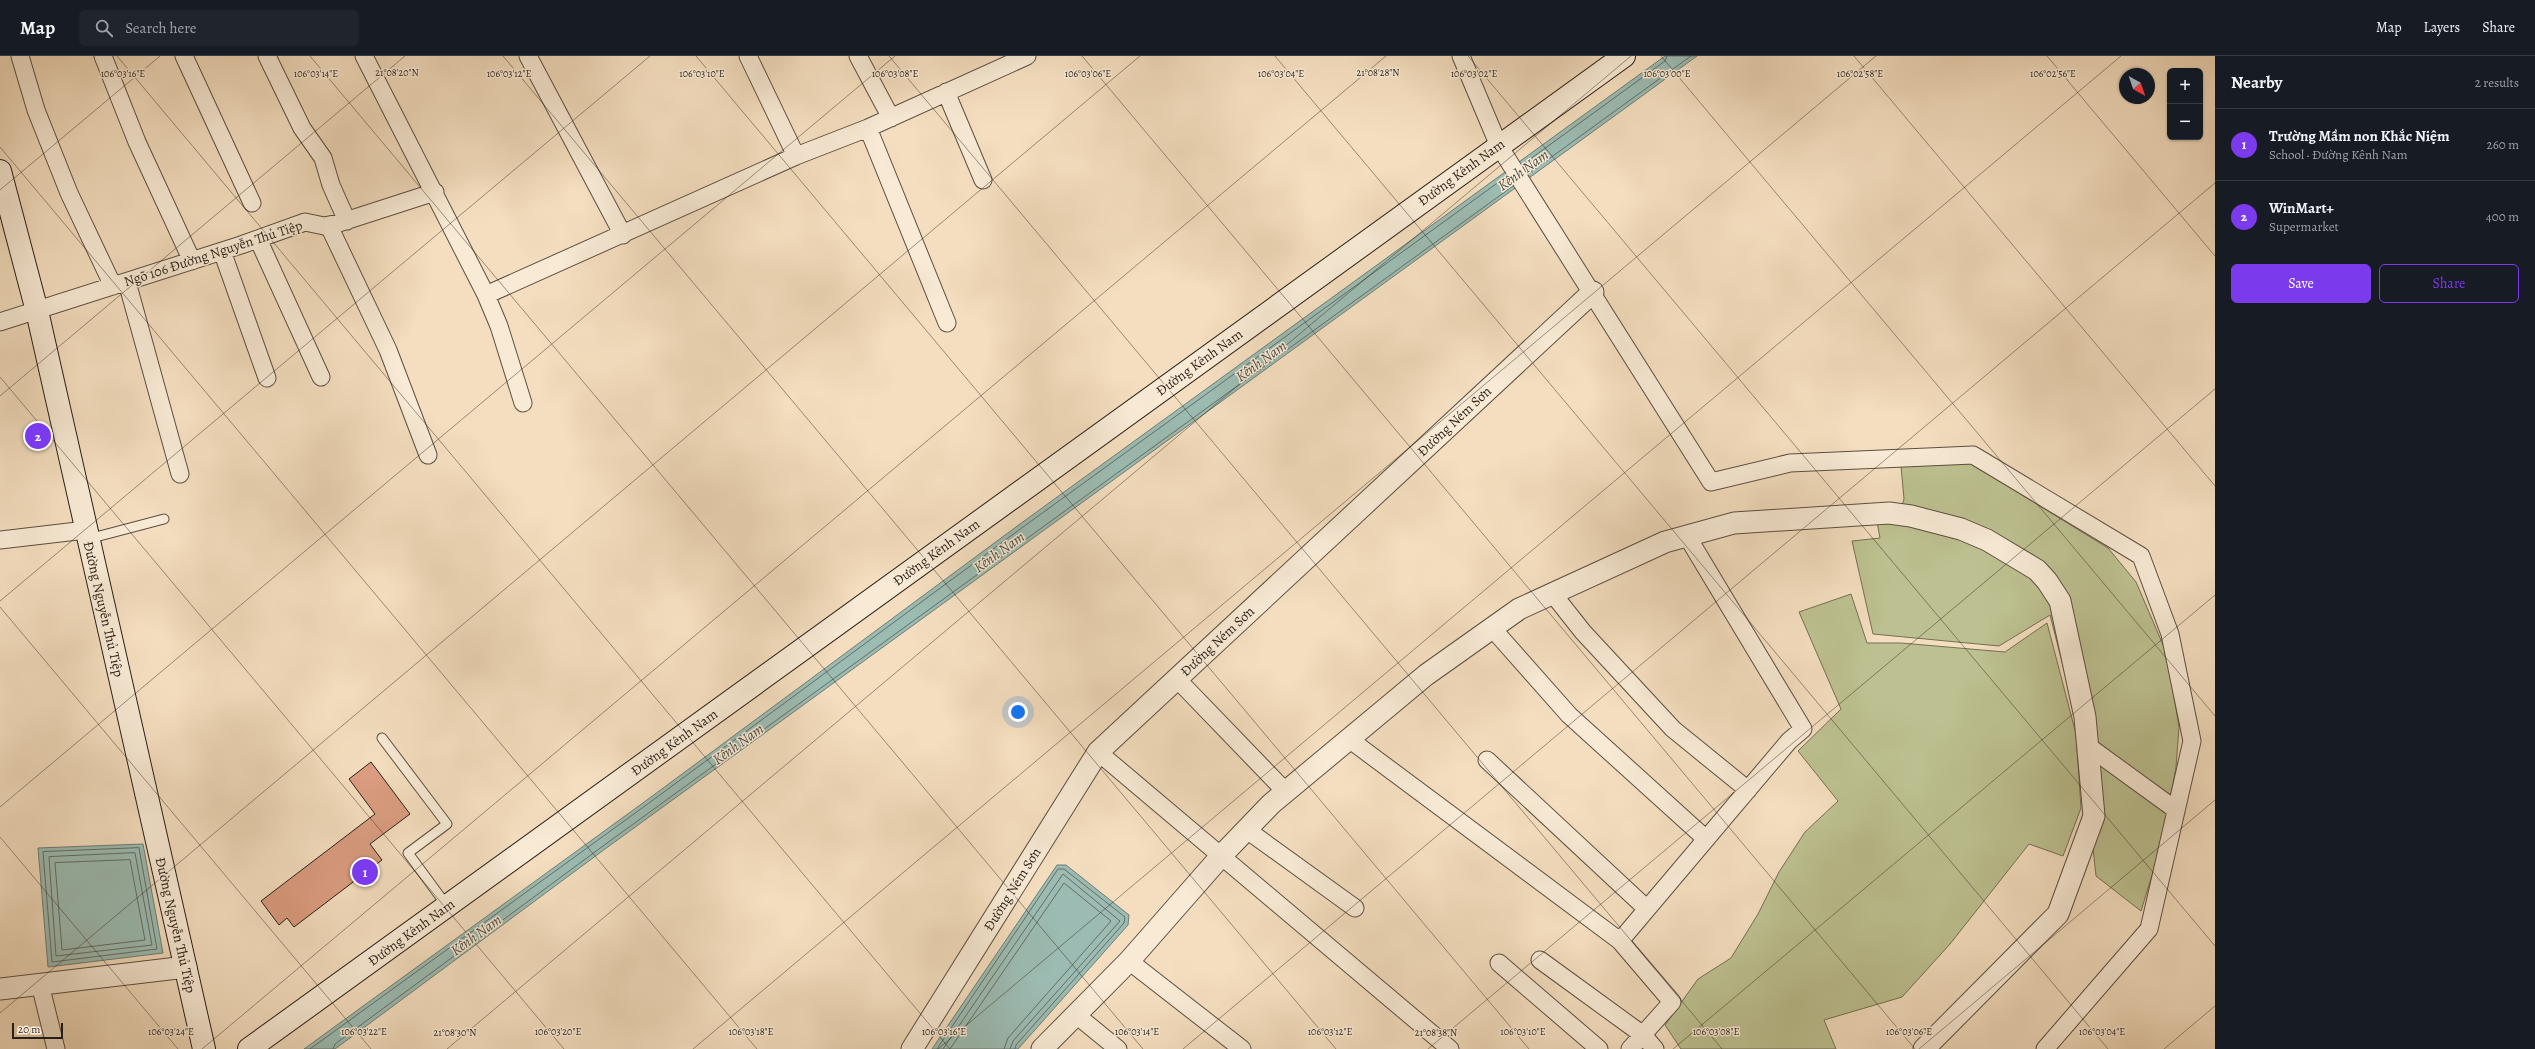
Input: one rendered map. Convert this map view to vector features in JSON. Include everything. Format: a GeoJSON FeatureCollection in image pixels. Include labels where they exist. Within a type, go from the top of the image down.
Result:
{"type":"FeatureCollection","features":[{"type":"Feature","properties":{"kind":"main road","name":"Đường Kênh Nam"},"geometry":{"type":"LineString","coordinates":[[250,1049],[1624,56]]}},
{"type":"Feature","properties":{"kind":"main road","name":"Đường Nguyễn Thủ Tiệp"},"geometry":{"type":"LineString","coordinates":[[0,171],[37,311],[204,1049]]}},
{"type":"Feature","properties":{"kind":"street"},"geometry":{"type":"LineString","coordinates":[[20,56],[36,110],[69,193],[120,284],[180,474]]}},
{"type":"Feature","properties":{"kind":"street"},"geometry":{"type":"LineString","coordinates":[[103,56],[137,142],[192,261]]}},
{"type":"Feature","properties":{"kind":"street"},"geometry":{"type":"LineString","coordinates":[[184,56],[252,204]]}},
{"type":"Feature","properties":{"kind":"street"},"geometry":{"type":"LineString","coordinates":[[267,56],[302,128],[323,158],[330,185],[347,221]]}},
{"type":"Feature","properties":{"kind":"street"},"geometry":{"type":"LineString","coordinates":[[364,56],[486,295],[499,326],[522,403]]}},
{"type":"Feature","properties":{"kind":"street"},"geometry":{"type":"LineString","coordinates":[[528,56],[623,235]]}},
{"type":"Feature","properties":{"kind":"street"},"geometry":{"type":"LineString","coordinates":[[748,56],[796,156]]}},
{"type":"Feature","properties":{"kind":"street"},"geometry":{"type":"LineString","coordinates":[[858,56],[891,118]]}},
{"type":"Feature","properties":{"kind":"street"},"geometry":{"type":"LineString","coordinates":[[1461,56],[1499,146],[1593,292],[1711,482],[1790,463],[1973,455],[2141,556],[2170,634],[2192,740],[2149,930],[2045,1049]]}},
{"type":"Feature","properties":{"kind":"street"},"geometry":{"type":"LineString","coordinates":[[486,295],[623,235],[796,156],[891,118],[1016,58]]}},
{"type":"Feature","properties":{"kind":"street"},"geometry":{"type":"LineString","coordinates":[[946,92],[983,180]]}},
{"type":"Feature","properties":{"kind":"street"},"geometry":{"type":"LineString","coordinates":[[868,128],[946,323]]}},
{"type":"Feature","properties":{"kind":"street","name":"Ngõ 106 Đường Nguyễn Thủ Tiệp"},"geometry":{"type":"LineString","coordinates":[[0,322],[192,261],[305,222],[329,226],[434,192]]}},
{"type":"Feature","properties":{"kind":"street"},"geometry":{"type":"LineString","coordinates":[[329,226],[388,350],[428,455]]}},
{"type":"Feature","properties":{"kind":"street"},"geometry":{"type":"LineString","coordinates":[[258,239],[321,377]]}},
{"type":"Feature","properties":{"kind":"street"},"geometry":{"type":"LineString","coordinates":[[222,251],[267,378]]}},
{"type":"Feature","properties":{"kind":"street","name":"Đường Ném Sơn"},"geometry":{"type":"LineString","coordinates":[[912,1049],[1098,752],[1593,292]]}},
{"type":"Feature","properties":{"kind":"street"},"geometry":{"type":"LineString","coordinates":[[1042,1049],[1129,961],[1222,855],[1286,792],[1426,675],[1519,609],[1665,542],[1734,523],[1889,513],[1935,522],[1987,540],[2037,570],[2047,581],[2060,601],[2085,717],[2094,816],[2058,914],[1924,1049]]}},
{"type":"Feature","properties":{"kind":"street"},"geometry":{"type":"LineString","coordinates":[[0,540],[87,535]]}},
{"type":"Feature","properties":{"kind":"street"},"geometry":{"type":"LineString","coordinates":[[1620,941],[1748,790],[1803,728],[1687,536]]}},
{"type":"Feature","properties":{"kind":"street"},"geometry":{"type":"LineString","coordinates":[[1553,594],[1583,632],[1673,729],[1748,790]]}},
{"type":"Feature","properties":{"kind":"street"},"geometry":{"type":"LineString","coordinates":[[1492,628],[1569,715],[1706,839]]}},
{"type":"Feature","properties":{"kind":"street"},"geometry":{"type":"LineString","coordinates":[[1177,679],[1286,792]]}},
{"type":"Feature","properties":{"kind":"street"},"geometry":{"type":"LineString","coordinates":[[1349,739],[1620,941],[1672,1002],[1630,1049]]}},
{"type":"Feature","properties":{"kind":"street"},"geometry":{"type":"LineString","coordinates":[[2088,746],[2176,810]]}},
{"type":"Feature","properties":{"kind":"street"},"geometry":{"type":"LineString","coordinates":[[1098,752],[1222,855],[1450,1049]]}},
{"type":"Feature","properties":{"kind":"street"},"geometry":{"type":"LineString","coordinates":[[1487,760],[1647,909]]}},
{"type":"Feature","properties":{"kind":"street"},"geometry":{"type":"LineString","coordinates":[[1246,830],[1355,908]]}},
{"type":"Feature","properties":{"kind":"street"},"geometry":{"type":"LineString","coordinates":[[1540,960],[1643,1035],[1655,1049]]}},
{"type":"Feature","properties":{"kind":"street"},"geometry":{"type":"LineString","coordinates":[[1129,961],[1242,1049]]}},
{"type":"Feature","properties":{"kind":"street"},"geometry":{"type":"LineString","coordinates":[[1499,963],[1598,1049]]}},
{"type":"Feature","properties":{"kind":"street"},"geometry":{"type":"LineString","coordinates":[[0,989],[186,967]]}},
{"type":"Feature","properties":{"kind":"street"},"geometry":{"type":"LineString","coordinates":[[40,984],[56,1049]]}},
{"type":"Feature","properties":{"kind":"street"},"geometry":{"type":"LineString","coordinates":[[1075,1014],[1118,1049]]}},
{"type":"Feature","properties":{"kind":"lane"},"geometry":{"type":"LineString","coordinates":[[87,535],[164,519]]}},
{"type":"Feature","properties":{"kind":"lane"},"geometry":{"type":"LineString","coordinates":[[382,738],[447,824],[408,853],[447,906]]}},
{"type":"Feature","properties":{"kind":"green space"},"geometry":{"type":"Polygon","coordinates":[[[1970,463],[2108,548],[2136,582],[2167,654],[2179,727],[2176,767],[2162,843],[2141,911],[2096,876],[2081,736],[2050,615],[1999,646],[1873,634],[1852,541],[1880,538],[1877,522],[1897,523],[1904,499],[1901,466],[1970,463]]]}},
{"type":"Feature","properties":{"kind":"green space"},"geometry":{"type":"Polygon","coordinates":[[[1851,594],[1867,643],[1901,643],[2005,652],[2047,623],[2076,734],[2081,808],[2063,856],[2029,844],[1950,944],[1902,997],[1824,1020],[1836,1049],[1681,1049],[1665,1025],[1698,979],[1731,958],[1758,914],[1779,872],[1805,832],[1838,801],[1798,751],[1841,709],[1799,612],[1851,594]]]}},
{"type":"Feature","properties":{"kind":"water","name":"Kênh Nam"},"geometry":{"type":"Polygon","coordinates":[[[1665,56],[1697,56],[605,849],[335,1049],[304,1049],[647,800],[1020,524],[1665,56]]]}},
{"type":"Feature","properties":{"kind":"water"},"geometry":{"type":"Polygon","coordinates":[[[143,844],[163,953],[48,967],[38,848],[143,844]]]}},
{"type":"Feature","properties":{"kind":"water"},"geometry":{"type":"Polygon","coordinates":[[[1057,865],[1066,865],[1129,915],[1128,925],[1018,1049],[932,1049],[1057,865]]]}},
{"type":"Feature","properties":{"kind":"building"},"geometry":{"type":"Polygon","coordinates":[[[371,762],[410,814],[370,844],[382,860],[294,927],[287,918],[279,925],[261,901],[375,814],[349,779],[371,762]]]}},
{"type":"Feature","properties":{"kind":"place","name":"WinMart+"},"geometry":{"type":"Point","coordinates":[38,436]}},
{"type":"Feature","properties":{"kind":"place","name":"Trường Mầm non Khắc Niệm"},"geometry":{"type":"Point","coordinates":[365,872]}}]}
